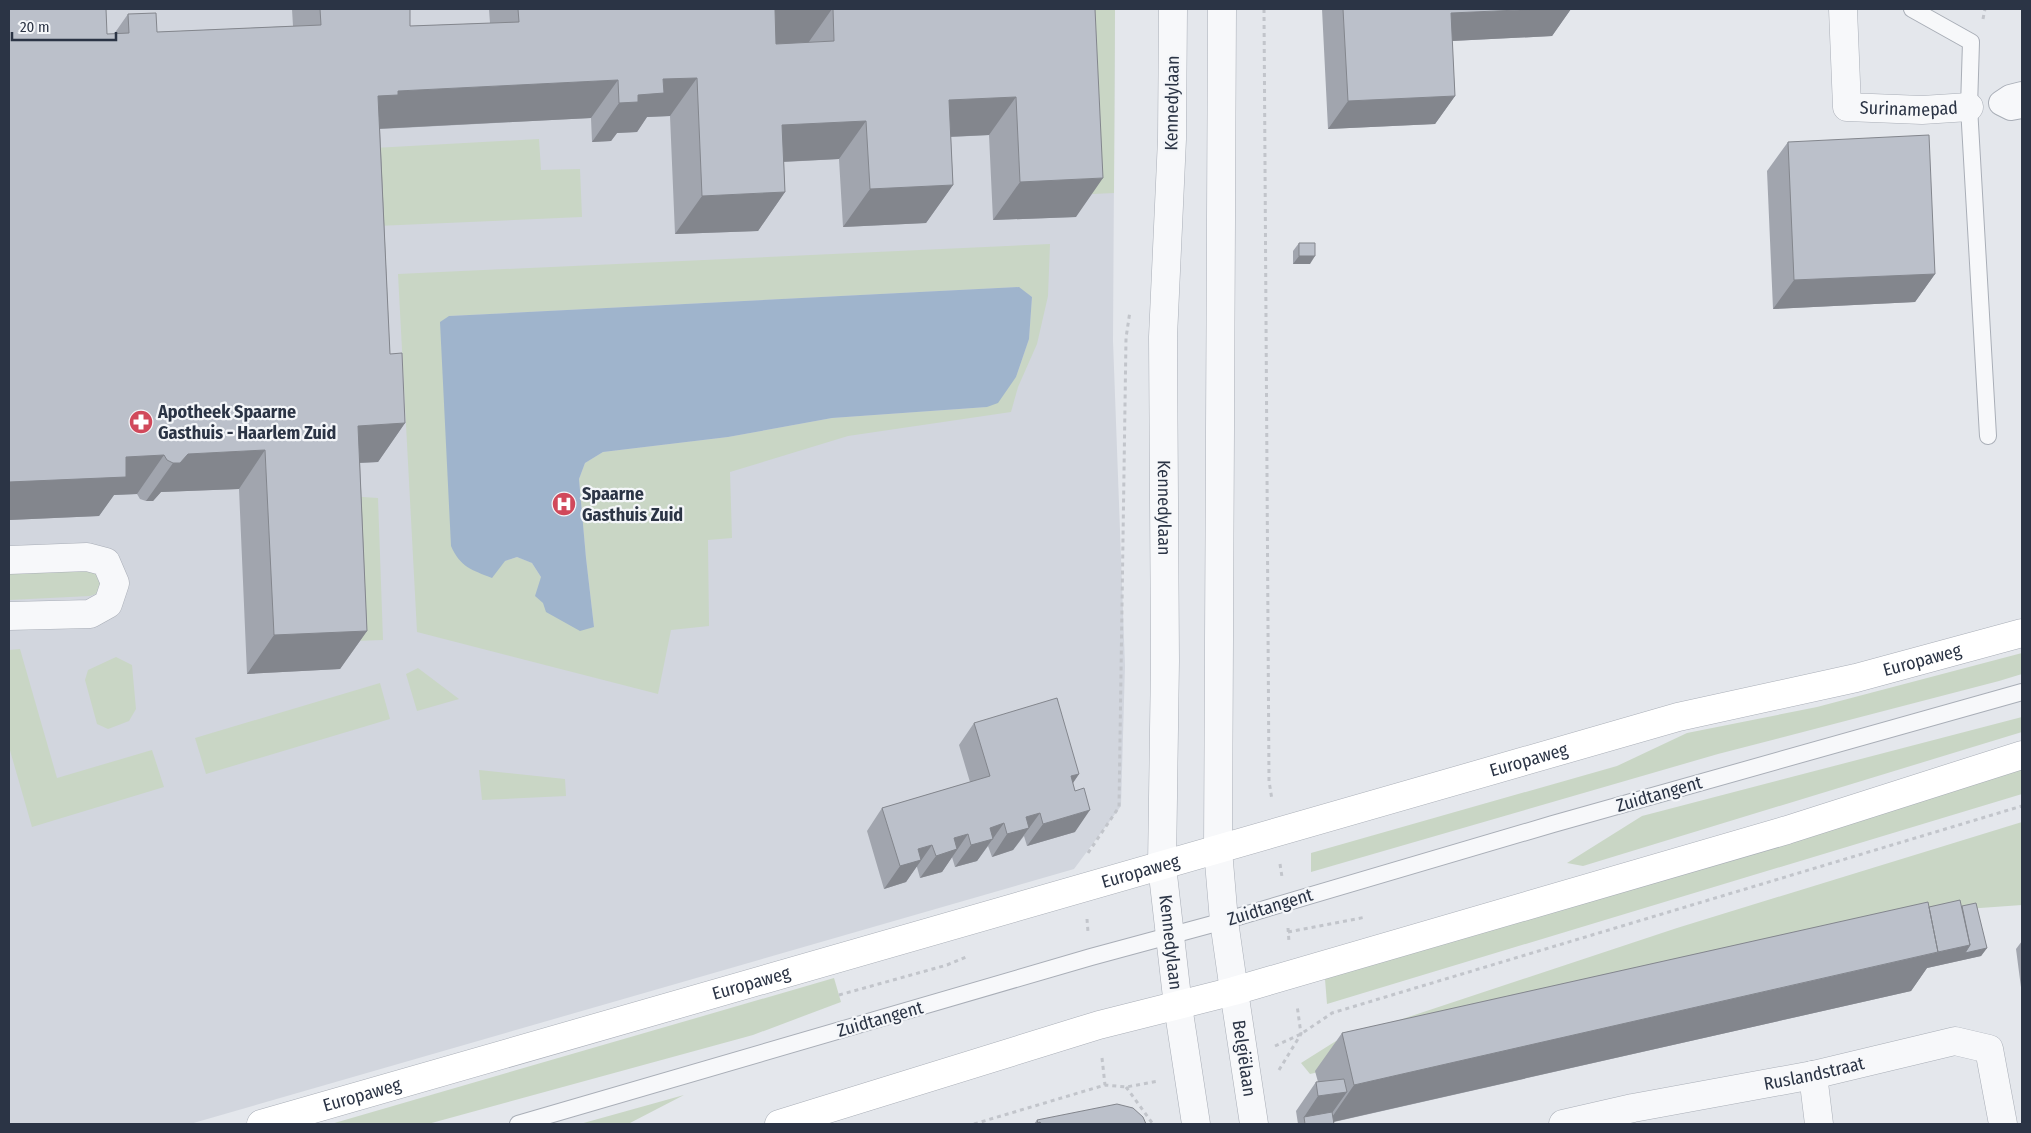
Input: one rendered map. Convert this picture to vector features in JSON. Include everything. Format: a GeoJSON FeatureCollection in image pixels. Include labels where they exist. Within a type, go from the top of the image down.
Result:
{"type":"FeatureCollection","features":[{"type":"Feature","properties":{"kind":"main road","name":"Europaweg"},"geometry":{"type":"LineString","coordinates":[[261,1124],[1678,717],[1856,678],[2022,634]]}},
{"type":"Feature","properties":{"kind":"main road"},"geometry":{"type":"LineString","coordinates":[[779,1124],[1099,1025],[1234,991],[1787,830],[2022,755]]}},
{"type":"Feature","properties":{"kind":"street","name":"Kennedylaan"},"geometry":{"type":"LineString","coordinates":[[1173,9],[1172,139],[1163,338],[1165,661],[1162,866],[1178,1006]]}},
{"type":"Feature","properties":{"kind":"street"},"geometry":{"type":"LineString","coordinates":[[1222,9],[1218,850],[1224,921],[1234,991]]}},
{"type":"Feature","properties":{"kind":"street","name":"Surinamepad"},"geometry":{"type":"LineString","coordinates":[[1843,9],[1848,107],[1922,110],[1969,107],[2015,101]]}},
{"type":"Feature","properties":{"kind":"street"},"geometry":{"type":"LineString","coordinates":[[9,560],[88,557],[106,562],[115,583],[108,604],[90,614],[9,616]]}},
{"type":"Feature","properties":{"kind":"street","name":"Belgiëlaan"},"geometry":{"type":"LineString","coordinates":[[1234,991],[1254,1124]]}},
{"type":"Feature","properties":{"kind":"street"},"geometry":{"type":"LineString","coordinates":[[1178,1006],[1196,1124]]}},
{"type":"Feature","properties":{"kind":"street","name":"Ruslandstraat"},"geometry":{"type":"LineString","coordinates":[[1563,1124],[1635,1116],[1955,1040],[1989,1049],[2003,1124]]}},
{"type":"Feature","properties":{"kind":"street"},"geometry":{"type":"LineString","coordinates":[[1813,1075],[1819,1124]]}},
{"type":"Feature","properties":{"kind":"lane","name":"Surinamepad"},"geometry":{"type":"LineString","coordinates":[[1912,9],[1971,42],[1969,107]]}},
{"type":"Feature","properties":{"kind":"lane"},"geometry":{"type":"LineString","coordinates":[[1969,107],[1988,436]]}},
{"type":"Feature","properties":{"kind":"lane","name":"Zuidtangent"},"geometry":{"type":"LineString","coordinates":[[518,1124],[1091,957],[1224,921],[1553,824],[2022,692]]}},
{"type":"Feature","properties":{"kind":"path"},"geometry":{"type":"LineString","coordinates":[[1264,9],[1269,781],[1301,1034],[1332,1013],[2022,806]]}},
{"type":"Feature","properties":{"kind":"path"},"geometry":{"type":"LineString","coordinates":[[1985,10],[1990,9]]}},
{"type":"Feature","properties":{"kind":"path"},"geometry":{"type":"LineString","coordinates":[[1091,957],[1080,864],[1119,807],[1126,348],[1130,310]]}},
{"type":"Feature","properties":{"kind":"path"},"geometry":{"type":"LineString","coordinates":[[1288,932],[1373,916]]}},
{"type":"Feature","properties":{"kind":"path"},"geometry":{"type":"LineString","coordinates":[[840,996],[947,965]]}},
{"type":"Feature","properties":{"kind":"path"},"geometry":{"type":"LineString","coordinates":[[1099,1025],[1105,1085]]}},
{"type":"Feature","properties":{"kind":"path"},"geometry":{"type":"LineString","coordinates":[[974,1124],[1105,1085],[1126,1087],[1153,1124]]}},
{"type":"Feature","properties":{"kind":"shaded area","name":"Spaarne Gasthuis Zuid"},"geometry":{"type":"Polygon","coordinates":[[[9,9],[1115,9],[1113,341],[1125,666],[1121,806],[1074,869],[190,1124],[9,1124],[9,9]]]}},
{"type":"Feature","properties":{"kind":"green space"},"geometry":{"type":"Polygon","coordinates":[[[1065,9],[1115,9],[1114,193],[1072,195],[1065,9]]]}},
{"type":"Feature","properties":{"kind":"green space"},"geometry":{"type":"Polygon","coordinates":[[[539,139],[541,170],[580,169],[582,217],[377,226],[374,148],[539,139]]]}},
{"type":"Feature","properties":{"kind":"green space"},"geometry":{"type":"Polygon","coordinates":[[[1050,244],[1048,296],[1037,344],[1018,387],[1011,412],[848,436],[730,472],[732,538],[708,540],[709,626],[671,630],[658,694],[417,632],[398,274],[1050,244]],[[1018,287],[449,316],[505,561],[517,557],[532,563],[541,577],[594,627],[579,479],[585,463],[603,452],[728,437],[832,418],[987,407],[1016,377],[1029,339],[1032,297],[1018,287]]]}},
{"type":"Feature","properties":{"kind":"green space"},"geometry":{"type":"Polygon","coordinates":[[[348,496],[378,498],[383,640],[355,641],[348,496]]]}},
{"type":"Feature","properties":{"kind":"green space"},"geometry":{"type":"Polygon","coordinates":[[[88,566],[99,575],[101,584],[96,594],[90,596],[9,600],[9,571],[88,566]]]}},
{"type":"Feature","properties":{"kind":"green space"},"geometry":{"type":"Polygon","coordinates":[[[20,649],[57,778],[152,750],[164,787],[32,827],[9,747],[9,650],[20,649]]]}},
{"type":"Feature","properties":{"kind":"green space"},"geometry":{"type":"Polygon","coordinates":[[[2022,653],[2022,674],[1718,754],[1311,872],[1311,853],[1617,766],[1687,733],[1817,707],[2022,653]]]}},
{"type":"Feature","properties":{"kind":"green space"},"geometry":{"type":"Polygon","coordinates":[[[116,657],[132,665],[136,709],[129,721],[108,729],[97,724],[85,680],[88,670],[116,657]]]}},
{"type":"Feature","properties":{"kind":"green space"},"geometry":{"type":"Polygon","coordinates":[[[418,668],[459,699],[417,711],[406,674],[418,668]]]}},
{"type":"Feature","properties":{"kind":"green space"},"geometry":{"type":"Polygon","coordinates":[[[380,683],[390,719],[206,774],[195,738],[380,683]]]}},
{"type":"Feature","properties":{"kind":"green space"},"geometry":{"type":"Polygon","coordinates":[[[2022,717],[2022,732],[1583,866],[1567,863],[1642,816],[2022,717]]]}},
{"type":"Feature","properties":{"kind":"green space"},"geometry":{"type":"Polygon","coordinates":[[[2022,768],[2022,794],[1327,1004],[1325,979],[2022,768]]]}},
{"type":"Feature","properties":{"kind":"green space"},"geometry":{"type":"Polygon","coordinates":[[[479,770],[565,779],[566,796],[482,800],[479,770]]]}},
{"type":"Feature","properties":{"kind":"green space"},"geometry":{"type":"Polygon","coordinates":[[[2022,822],[2022,905],[1966,909],[1893,943],[1310,1074],[1301,1063],[1336,1041],[1677,928],[2022,822]]]}},
{"type":"Feature","properties":{"kind":"green space"},"geometry":{"type":"Polygon","coordinates":[[[834,978],[841,1002],[753,1035],[428,1124],[331,1124],[834,978]]]}},
{"type":"Feature","properties":{"kind":"green space"},"geometry":{"type":"Polygon","coordinates":[[[684,1095],[628,1124],[580,1124],[684,1095]]]}},
{"type":"Feature","properties":{"kind":"water"},"geometry":{"type":"Polygon","coordinates":[[[1019,287],[1032,297],[1029,339],[1016,377],[998,403],[987,407],[832,418],[728,437],[603,452],[585,463],[579,479],[594,627],[580,631],[546,612],[543,603],[535,596],[541,577],[532,563],[517,557],[505,561],[492,578],[467,567],[458,559],[451,546],[440,322],[449,316],[1019,287]]]}},
{"type":"Feature","properties":{"kind":"building"},"geometry":{"type":"Polygon","coordinates":[[[9,9],[106,9],[107,34],[129,33],[128,14],[156,13],[157,32],[321,25],[320,9],[410,9],[410,26],[519,22],[518,9],[816,9],[775,10],[776,44],[834,41],[833,9],[1095,9],[1103,178],[1020,182],[1016,97],[949,100],[953,185],[870,189],[866,121],[782,125],[785,192],[702,196],[697,78],[663,79],[664,93],[638,95],[638,102],[619,103],[618,80],[398,91],[398,95],[378,96],[390,354],[402,353],[405,423],[358,426],[367,631],[274,635],[265,450],[188,454],[180,463],[173,463],[167,460],[164,455],[126,457],[126,477],[9,482],[9,9]]]}},
{"type":"Feature","properties":{"kind":"building"},"geometry":{"type":"Polygon","coordinates":[[[1343,9],[1541,9],[1451,13],[1455,96],[1348,101],[1343,9]]]}},
{"type":"Feature","properties":{"kind":"building"},"geometry":{"type":"Polygon","coordinates":[[[1929,135],[1935,274],[1794,280],[1788,142],[1929,135]]]}},
{"type":"Feature","properties":{"kind":"building"},"geometry":{"type":"Polygon","coordinates":[[[1299,243],[1315,243],[1315,256],[1299,256],[1299,243]]]}},
{"type":"Feature","properties":{"kind":"building"},"geometry":{"type":"Polygon","coordinates":[[[1057,698],[1079,774],[1071,776],[1075,791],[1084,788],[1090,810],[1043,824],[1040,813],[1026,817],[1029,828],[1007,834],[1004,823],[990,828],[993,839],[971,845],[968,834],[954,838],[957,849],[936,856],[932,845],[918,849],[921,860],[900,866],[882,808],[990,776],[974,723],[1057,698]]]}},
{"type":"Feature","properties":{"kind":"building"},"geometry":{"type":"Polygon","coordinates":[[[1960,900],[1970,945],[1938,952],[1929,907],[1960,900]]]}},
{"type":"Feature","properties":{"kind":"building"},"geometry":{"type":"Polygon","coordinates":[[[1928,902],[1938,952],[1354,1085],[1342,1033],[1928,902]]]}},
{"type":"Feature","properties":{"kind":"building"},"geometry":{"type":"Polygon","coordinates":[[[1976,903],[1987,948],[1965,953],[1970,945],[1962,906],[1976,903]]]}},
{"type":"Feature","properties":{"kind":"building"},"geometry":{"type":"Polygon","coordinates":[[[1344,1079],[1347,1092],[1318,1096],[1316,1082],[1344,1079]]]}},
{"type":"Feature","properties":{"kind":"building"},"geometry":{"type":"Polygon","coordinates":[[[1117,1104],[1133,1108],[1143,1117],[1146,1124],[1041,1124],[1037,1120],[1117,1104]]]}},
{"type":"Feature","properties":{"kind":"building"},"geometry":{"type":"Polygon","coordinates":[[[1332,1112],[1334,1124],[1305,1124],[1304,1117],[1332,1112]]]}},
{"type":"Feature","properties":{"kind":"place","name":"Apotheek Spaarne Gasthuis - Haarlem Zuid"},"geometry":{"type":"Point","coordinates":[141,422]}},
{"type":"Feature","properties":{"kind":"place","name":"Spaarne Gasthuis Zuid"},"geometry":{"type":"Point","coordinates":[564,504]}}]}
